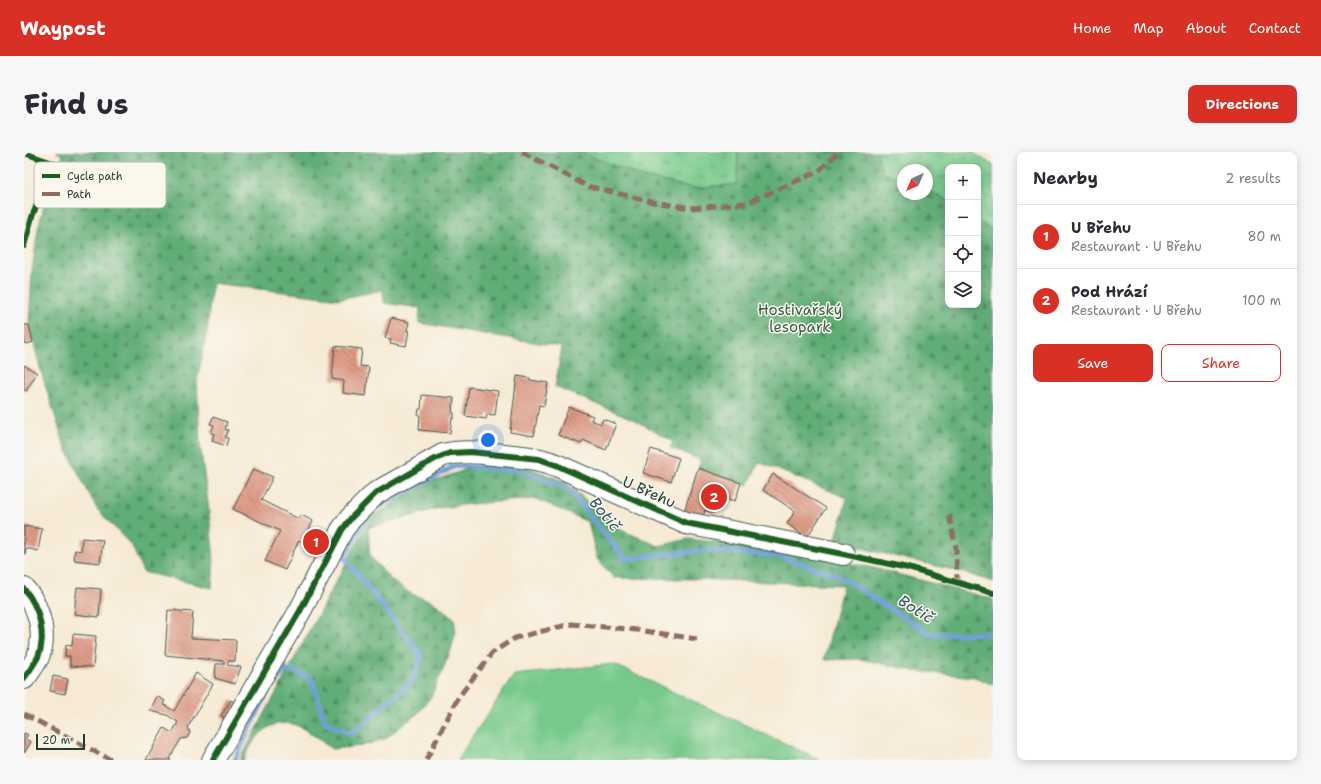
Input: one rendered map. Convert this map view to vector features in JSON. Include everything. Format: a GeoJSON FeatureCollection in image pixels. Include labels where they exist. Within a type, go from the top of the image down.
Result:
{"type":"FeatureCollection","features":[{"type":"Feature","properties":{"kind":"street","name":"U Břehu"},"geometry":{"type":"LineString","coordinates":[[213,760],[300,611],[342,530],[363,505],[376,494],[443,455],[454,452],[471,452],[539,459],[556,465],[686,523],[844,554]]}},
{"type":"Feature","properties":{"kind":"street"},"geometry":{"type":"LineString","coordinates":[[24,588],[37,610],[41,627],[41,643],[38,657],[24,678]]}},
{"type":"Feature","properties":{"kind":"green space","name":"Hostivařský lesopark"},"geometry":{"type":"Polygon","coordinates":[[[56,152],[580,152],[643,177],[694,188],[737,184],[738,152],[877,152],[882,173],[897,177],[897,200],[933,200],[933,193],[945,200],[945,308],[981,308],[981,223],[993,230],[993,582],[962,572],[835,542],[847,498],[759,462],[748,485],[698,468],[701,460],[670,448],[673,441],[635,420],[555,387],[562,347],[419,323],[420,308],[384,303],[383,290],[339,299],[212,283],[207,333],[197,380],[200,445],[214,560],[212,588],[143,572],[132,546],[97,509],[65,447],[42,375],[29,325],[32,271],[38,228],[43,208],[166,208],[166,162],[60,162],[63,155],[56,152]]]}},
{"type":"Feature","properties":{"kind":"green space"},"geometry":{"type":"Polygon","coordinates":[[[580,152],[738,152],[737,184],[694,188],[643,177],[580,152]]]}},
{"type":"Feature","properties":{"kind":"green space"},"geometry":{"type":"Polygon","coordinates":[[[877,152],[972,152],[993,165],[993,230],[981,223],[981,164],[945,164],[945,200],[933,193],[933,164],[897,164],[897,177],[882,173],[877,152]]]}},
{"type":"Feature","properties":{"kind":"green space"},"geometry":{"type":"Polygon","coordinates":[[[488,462],[525,466],[565,482],[621,530],[659,546],[688,539],[774,548],[874,568],[993,599],[993,685],[975,677],[915,671],[860,659],[824,660],[843,585],[695,579],[614,578],[597,559],[588,522],[536,499],[470,504],[440,508],[368,528],[370,556],[391,580],[411,594],[432,601],[454,618],[456,632],[451,650],[431,697],[418,713],[385,739],[362,746],[332,749],[298,726],[283,723],[275,725],[268,728],[256,739],[251,745],[244,760],[240,760],[349,557],[374,515],[427,483],[488,462]]]}},
{"type":"Feature","properties":{"kind":"green space"},"geometry":{"type":"Polygon","coordinates":[[[613,664],[821,760],[457,760],[514,675],[613,664]]]}},
{"type":"Feature","properties":{"kind":"building"},"geometry":{"type":"Polygon","coordinates":[[[391,318],[409,322],[406,346],[390,343],[391,339],[385,338],[391,318]]]}},
{"type":"Feature","properties":{"kind":"building"},"geometry":{"type":"Polygon","coordinates":[[[24,325],[29,325],[33,342],[27,344],[24,343],[24,325]]]}},
{"type":"Feature","properties":{"kind":"building"},"geometry":{"type":"Polygon","coordinates":[[[335,346],[362,349],[360,366],[369,367],[366,396],[343,393],[344,381],[332,379],[335,346]]]}},
{"type":"Feature","properties":{"kind":"building"},"geometry":{"type":"Polygon","coordinates":[[[24,365],[37,373],[26,391],[24,390],[24,365]]]}},
{"type":"Feature","properties":{"kind":"building"},"geometry":{"type":"Polygon","coordinates":[[[517,376],[548,383],[544,406],[539,405],[534,436],[510,432],[517,376]]]}},
{"type":"Feature","properties":{"kind":"building"},"geometry":{"type":"Polygon","coordinates":[[[469,387],[498,391],[495,415],[487,414],[486,419],[465,416],[469,387]]]}},
{"type":"Feature","properties":{"kind":"building"},"geometry":{"type":"Polygon","coordinates":[[[422,395],[454,398],[452,412],[454,413],[454,419],[452,418],[450,433],[419,430],[420,415],[418,415],[419,409],[421,409],[422,395]]]}},
{"type":"Feature","properties":{"kind":"building"},"geometry":{"type":"Polygon","coordinates":[[[569,407],[593,416],[591,420],[601,424],[603,419],[616,424],[606,450],[583,440],[581,444],[558,435],[569,407]]]}},
{"type":"Feature","properties":{"kind":"building"},"geometry":{"type":"Polygon","coordinates":[[[213,417],[227,422],[225,429],[228,430],[225,437],[228,438],[226,446],[212,441],[214,434],[211,433],[214,425],[210,424],[213,417]]]}},
{"type":"Feature","properties":{"kind":"building"},"geometry":{"type":"Polygon","coordinates":[[[651,449],[679,458],[671,482],[643,473],[651,449]]]}},
{"type":"Feature","properties":{"kind":"building"},"geometry":{"type":"Polygon","coordinates":[[[698,468],[741,483],[735,501],[719,496],[713,513],[705,510],[702,521],[683,515],[698,468]]]}},
{"type":"Feature","properties":{"kind":"building"},"geometry":{"type":"Polygon","coordinates":[[[253,469],[273,477],[261,500],[299,519],[301,515],[313,521],[303,542],[299,540],[285,570],[265,561],[280,531],[233,509],[253,469]]]}},
{"type":"Feature","properties":{"kind":"building"},"geometry":{"type":"Polygon","coordinates":[[[773,474],[826,508],[807,537],[787,524],[795,511],[763,490],[773,474]]]}},
{"type":"Feature","properties":{"kind":"building"},"geometry":{"type":"Polygon","coordinates":[[[24,526],[42,529],[38,551],[26,548],[24,554],[24,526]]]}},
{"type":"Feature","properties":{"kind":"building"},"geometry":{"type":"Polygon","coordinates":[[[82,538],[103,540],[100,563],[74,560],[75,550],[81,551],[82,538]]]}},
{"type":"Feature","properties":{"kind":"building"},"geometry":{"type":"Polygon","coordinates":[[[77,587],[101,589],[99,617],[74,614],[77,587]]]}},
{"type":"Feature","properties":{"kind":"building"},"geometry":{"type":"Polygon","coordinates":[[[168,610],[193,612],[191,638],[236,640],[235,661],[228,661],[227,665],[241,667],[235,684],[215,678],[216,664],[224,664],[224,661],[165,655],[168,610]]]}},
{"type":"Feature","properties":{"kind":"building"},"geometry":{"type":"Polygon","coordinates":[[[73,634],[96,636],[93,667],[70,666],[70,656],[65,656],[66,645],[72,646],[73,634]]]}},
{"type":"Feature","properties":{"kind":"building"},"geometry":{"type":"Polygon","coordinates":[[[196,673],[213,684],[188,727],[190,733],[187,738],[181,739],[169,759],[171,760],[146,760],[164,728],[172,733],[178,722],[167,715],[150,711],[157,696],[165,701],[163,704],[174,711],[196,673]]]}},
{"type":"Feature","properties":{"kind":"building"},"geometry":{"type":"Polygon","coordinates":[[[53,676],[68,679],[65,694],[50,691],[53,676]]]}},
{"type":"Feature","properties":{"kind":"building"},"geometry":{"type":"Polygon","coordinates":[[[231,700],[238,705],[229,721],[221,716],[231,700]]]}},
{"type":"Feature","properties":{"kind":"building"},"geometry":{"type":"Polygon","coordinates":[[[24,733],[28,735],[25,739],[31,742],[24,753],[24,733]]]}},
{"type":"Feature","properties":{"kind":"waterway","name":"Botič"},"geometry":{"type":"LineString","coordinates":[[235,760],[268,691],[286,669],[311,678],[326,723],[352,734],[413,680],[422,656],[344,557],[373,510],[455,466],[520,470],[568,489],[625,559],[704,550],[780,556],[840,577],[931,634],[993,634]]}},
{"type":"Feature","properties":{"kind":"marked path"},"geometry":{"type":"LineString","coordinates":[[522,152],[587,186],[653,202],[691,208],[747,203],[819,171],[838,152]]}},
{"type":"Feature","properties":{"kind":"marked path"},"geometry":{"type":"LineString","coordinates":[[949,515],[956,548],[957,582]]}},
{"type":"Feature","properties":{"kind":"marked path"},"geometry":{"type":"LineString","coordinates":[[426,760],[458,698],[492,653],[515,638],[571,624],[637,630],[697,639]]}},
{"type":"Feature","properties":{"kind":"marked path"},"geometry":{"type":"LineString","coordinates":[[24,714],[111,760]]}},
{"type":"Feature","properties":{"kind":"cycle path"},"geometry":{"type":"LineString","coordinates":[[24,153],[50,162]]}},
{"type":"Feature","properties":{"kind":"cycle path"},"geometry":{"type":"LineString","coordinates":[[24,246],[36,208]]}},
{"type":"Feature","properties":{"kind":"cycle path"},"geometry":{"type":"LineString","coordinates":[[213,760],[300,611],[342,530],[351,518],[376,493],[435,459],[450,453],[471,452],[539,459],[556,465],[686,523],[908,568],[993,593]]}},
{"type":"Feature","properties":{"kind":"cycle path"},"geometry":{"type":"LineString","coordinates":[[24,589],[34,604],[37,612],[40,621],[42,639],[38,657],[24,678]]}},
{"type":"Feature","properties":{"kind":"place","name":"Pod Hrází"},"geometry":{"type":"Point","coordinates":[714,497]}},
{"type":"Feature","properties":{"kind":"place","name":"U Břehu"},"geometry":{"type":"Point","coordinates":[316,542]}}]}
